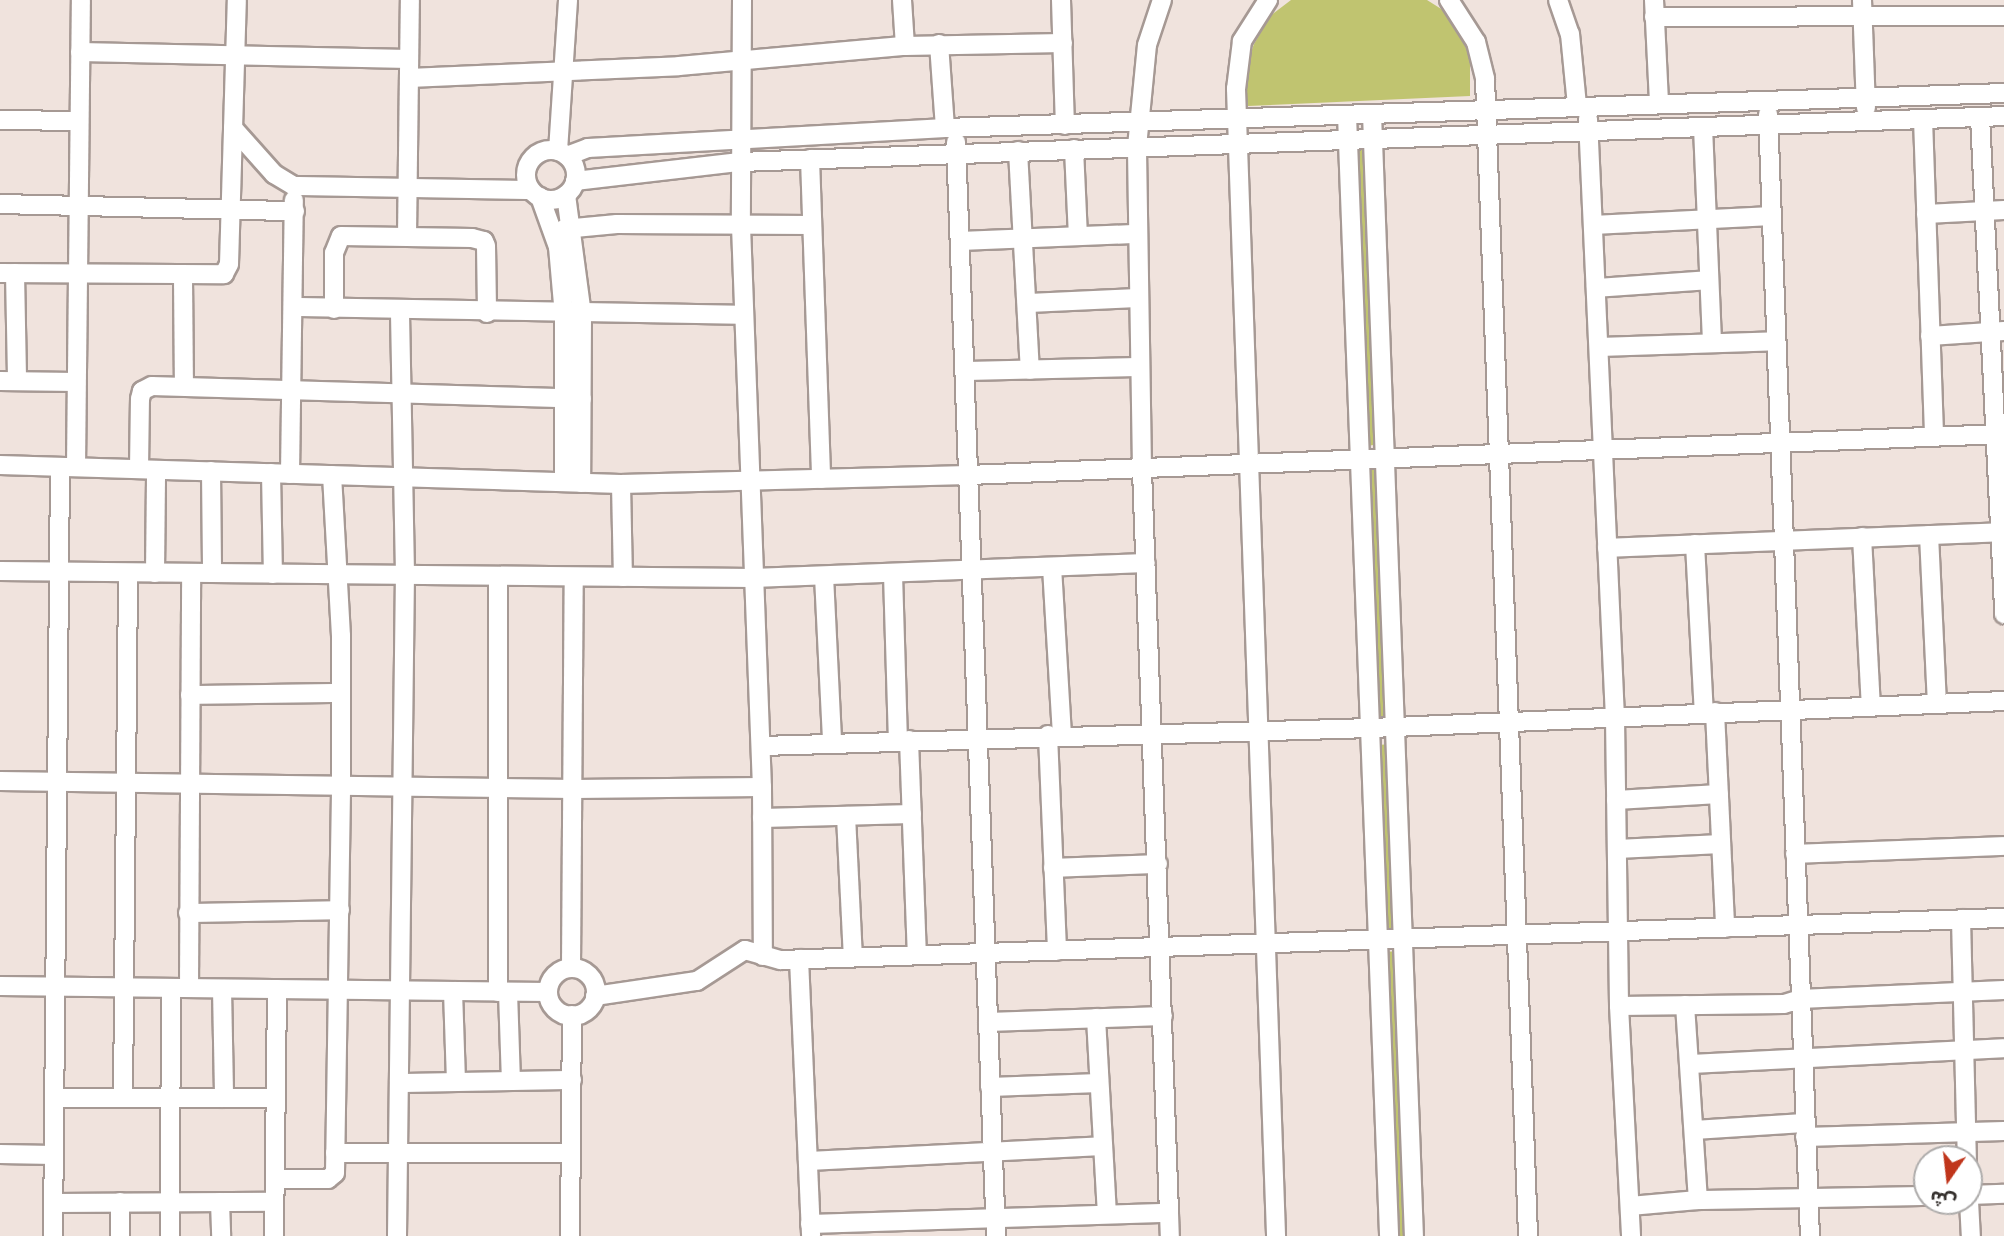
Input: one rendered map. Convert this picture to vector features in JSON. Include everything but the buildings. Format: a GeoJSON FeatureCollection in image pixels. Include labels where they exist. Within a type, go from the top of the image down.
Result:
{"type":"FeatureCollection","features":[{"type":"Feature","properties":{"kind":"street"},"geometry":{"type":"LineString","coordinates":[[53,1236],[60,572],[76,382],[82,0]]}},
{"type":"Feature","properties":{"kind":"street"},"geometry":{"type":"LineString","coordinates":[[76,382],[9,381],[7,273],[183,277],[219,276],[227,270],[237,0]]}},
{"type":"Feature","properties":{"kind":"street"},"geometry":{"type":"LineString","coordinates":[[407,236],[410,0]]}},
{"type":"Feature","properties":{"kind":"street"},"geometry":{"type":"LineString","coordinates":[[568,0],[562,153],[571,188],[573,228],[573,482]]}},
{"type":"Feature","properties":{"kind":"street"},"geometry":{"type":"LineString","coordinates":[[742,0],[744,57],[739,142],[748,481],[761,747],[763,956]]}},
{"type":"Feature","properties":{"kind":"street"},"geometry":{"type":"LineString","coordinates":[[902,0],[905,46]]}},
{"type":"Feature","properties":{"kind":"street"},"geometry":{"type":"LineString","coordinates":[[1061,0],[1065,125]]}},
{"type":"Feature","properties":{"kind":"street"},"geometry":{"type":"LineString","coordinates":[[1163,0],[1147,45],[1136,147],[1142,468],[1154,734],[1170,1236]]}},
{"type":"Feature","properties":{"kind":"street"},"geometry":{"type":"LineString","coordinates":[[1268,0],[1251,24],[1237,59],[1248,463],[1276,1236]]}},
{"type":"Feature","properties":{"kind":"street"},"geometry":{"type":"LineString","coordinates":[[1449,0],[1476,42],[1488,134],[1528,1236]]}},
{"type":"Feature","properties":{"kind":"street"},"geometry":{"type":"LineString","coordinates":[[1558,0],[1570,34],[1588,131],[1615,718],[1619,1006],[1631,1236]]}},
{"type":"Feature","properties":{"kind":"street"},"geometry":{"type":"LineString","coordinates":[[1862,7],[1867,121]]}},
{"type":"Feature","properties":{"kind":"street"},"geometry":{"type":"LineString","coordinates":[[1659,103],[1654,8],[1925,7],[1997,11]]}},
{"type":"Feature","properties":{"kind":"street"},"geometry":{"type":"LineString","coordinates":[[80,52],[235,57],[409,69],[564,72],[680,66],[744,57],[939,44],[1063,43]]}},
{"type":"Feature","properties":{"kind":"street"},"geometry":{"type":"LineString","coordinates":[[939,44],[956,154],[996,1236]]}},
{"type":"Feature","properties":{"kind":"street"},"geometry":{"type":"LineString","coordinates":[[573,315],[554,230],[535,194],[527,168],[534,157],[588,148],[739,142],[950,128],[2004,93]]}},
{"type":"Feature","properties":{"kind":"street"},"geometry":{"type":"LineString","coordinates":[[1768,100],[1810,1236]]}},
{"type":"Feature","properties":{"kind":"street"},"geometry":{"type":"LineString","coordinates":[[1373,114],[1414,1236]]}},
{"type":"Feature","properties":{"kind":"street"},"geometry":{"type":"LineString","coordinates":[[1347,115],[1389,1236]]}},
{"type":"Feature","properties":{"kind":"street"},"geometry":{"type":"LineString","coordinates":[[233,128],[274,174],[294,186],[535,194],[740,162],[1136,147],[1239,146],[1488,134],[2004,116]]}},
{"type":"Feature","properties":{"kind":"street"},"geometry":{"type":"LineString","coordinates":[[1980,117],[1995,210],[2004,614]]}},
{"type":"Feature","properties":{"kind":"street"},"geometry":{"type":"LineString","coordinates":[[1923,119],[1934,437]]}},
{"type":"Feature","properties":{"kind":"street"},"geometry":{"type":"LineString","coordinates":[[0,120],[78,121]]}},
{"type":"Feature","properties":{"kind":"street"},"geometry":{"type":"LineString","coordinates":[[1703,127],[1712,343]]}},
{"type":"Feature","properties":{"kind":"street"},"geometry":{"type":"LineString","coordinates":[[1074,149],[1079,236]]}},
{"type":"Feature","properties":{"kind":"street"},"geometry":{"type":"LineString","coordinates":[[1018,151],[1030,370]]}},
{"type":"Feature","properties":{"kind":"street"},"geometry":{"type":"LineString","coordinates":[[810,159],[821,479]]}},
{"type":"Feature","properties":{"kind":"street"},"geometry":{"type":"LineString","coordinates":[[290,474],[294,186]]}},
{"type":"Feature","properties":{"kind":"street"},"geometry":{"type":"LineString","coordinates":[[0,204],[295,211]]}},
{"type":"Feature","properties":{"kind":"street"},"geometry":{"type":"LineString","coordinates":[[1926,214],[1995,210]]}},
{"type":"Feature","properties":{"kind":"street"},"geometry":{"type":"LineString","coordinates":[[1593,225],[1772,216]]}},
{"type":"Feature","properties":{"kind":"street"},"geometry":{"type":"LineString","coordinates":[[554,230],[812,225]]}},
{"type":"Feature","properties":{"kind":"street"},"geometry":{"type":"LineString","coordinates":[[334,309],[337,240],[348,234],[484,241],[487,313]]}},
{"type":"Feature","properties":{"kind":"street"},"geometry":{"type":"LineString","coordinates":[[960,241],[1138,234]]}},
{"type":"Feature","properties":{"kind":"street"},"geometry":{"type":"LineString","coordinates":[[183,277],[184,385]]}},
{"type":"Feature","properties":{"kind":"street"},"geometry":{"type":"LineString","coordinates":[[1596,288],[1709,281]]}},
{"type":"Feature","properties":{"kind":"street"},"geometry":{"type":"LineString","coordinates":[[1027,303],[1139,298]]}},
{"type":"Feature","properties":{"kind":"street"},"geometry":{"type":"LineString","coordinates":[[294,307],[573,315],[744,315]]}},
{"type":"Feature","properties":{"kind":"street"},"geometry":{"type":"LineString","coordinates":[[397,1236],[405,575],[400,477],[400,311]]}},
{"type":"Feature","properties":{"kind":"street"},"geometry":{"type":"LineString","coordinates":[[1930,336],[1999,331]]}},
{"type":"Feature","properties":{"kind":"street"},"geometry":{"type":"LineString","coordinates":[[1599,347],[1776,341]]}},
{"type":"Feature","properties":{"kind":"street"},"geometry":{"type":"LineString","coordinates":[[965,371],[1139,367]]}},
{"type":"Feature","properties":{"kind":"street"},"geometry":{"type":"LineString","coordinates":[[155,573],[142,391],[152,386],[184,385],[400,397],[573,399]]}},
{"type":"Feature","properties":{"kind":"street"},"geometry":{"type":"LineString","coordinates":[[0,466],[621,484],[968,475],[2001,434]]}},
{"type":"Feature","properties":{"kind":"street"},"geometry":{"type":"LineString","coordinates":[[211,471],[212,573]]}},
{"type":"Feature","properties":{"kind":"street"},"geometry":{"type":"LineString","coordinates":[[271,473],[273,574]]}},
{"type":"Feature","properties":{"kind":"street"},"geometry":{"type":"LineString","coordinates":[[275,1179],[331,1178],[335,1153],[341,693],[332,475]]}},
{"type":"Feature","properties":{"kind":"street"},"geometry":{"type":"LineString","coordinates":[[621,484],[623,577]]}},
{"type":"Feature","properties":{"kind":"street"},"geometry":{"type":"LineString","coordinates":[[1607,548],[2003,532]]}},
{"type":"Feature","properties":{"kind":"street"},"geometry":{"type":"LineString","coordinates":[[1929,535],[1937,703]]}},
{"type":"Feature","properties":{"kind":"street"},"geometry":{"type":"LineString","coordinates":[[1862,537],[1871,706]]}},
{"type":"Feature","properties":{"kind":"street"},"geometry":{"type":"LineString","coordinates":[[1695,544],[1719,794],[1725,928]]}},
{"type":"Feature","properties":{"kind":"street"},"geometry":{"type":"LineString","coordinates":[[0,571],[753,578],[1146,563]]}},
{"type":"Feature","properties":{"kind":"street"},"geometry":{"type":"LineString","coordinates":[[1052,567],[1055,735],[1053,868],[1056,951]]}},
{"type":"Feature","properties":{"kind":"street"},"geometry":{"type":"LineString","coordinates":[[122,1098],[128,573]]}},
{"type":"Feature","properties":{"kind":"street"},"geometry":{"type":"LineString","coordinates":[[170,1236],[171,1098],[188,913],[191,573]]}},
{"type":"Feature","properties":{"kind":"street"},"geometry":{"type":"LineString","coordinates":[[893,574],[903,740],[912,814],[917,955]]}},
{"type":"Feature","properties":{"kind":"street"},"geometry":{"type":"LineString","coordinates":[[498,576],[503,992],[511,1081]]}},
{"type":"Feature","properties":{"kind":"street"},"geometry":{"type":"LineString","coordinates":[[824,576],[832,742]]}},
{"type":"Feature","properties":{"kind":"street"},"geometry":{"type":"LineString","coordinates":[[571,968],[575,789],[574,577]]}},
{"type":"Feature","properties":{"kind":"street"},"geometry":{"type":"LineString","coordinates":[[190,695],[341,693]]}},
{"type":"Feature","properties":{"kind":"street"},"geometry":{"type":"LineString","coordinates":[[761,747],[978,737],[1371,728],[2004,701]]}},
{"type":"Feature","properties":{"kind":"street"},"geometry":{"type":"LineString","coordinates":[[0,781],[499,789],[762,787]]}},
{"type":"Feature","properties":{"kind":"street"},"geometry":{"type":"LineString","coordinates":[[1616,800],[1719,794]]}},
{"type":"Feature","properties":{"kind":"street"},"geometry":{"type":"LineString","coordinates":[[762,818],[912,814]]}},
{"type":"Feature","properties":{"kind":"street"},"geometry":{"type":"LineString","coordinates":[[846,816],[853,957]]}},
{"type":"Feature","properties":{"kind":"street"},"geometry":{"type":"LineString","coordinates":[[1617,849],[1721,844]]}},
{"type":"Feature","properties":{"kind":"street"},"geometry":{"type":"LineString","coordinates":[[1795,854],[2004,846]]}},
{"type":"Feature","properties":{"kind":"street"},"geometry":{"type":"LineString","coordinates":[[1053,868],[1158,864]]}},
{"type":"Feature","properties":{"kind":"street"},"geometry":{"type":"LineString","coordinates":[[188,913],[340,910]]}},
{"type":"Feature","properties":{"kind":"street"},"geometry":{"type":"LineString","coordinates":[[595,996],[688,983],[712,974],[738,952],[799,959],[2004,918]]}},
{"type":"Feature","properties":{"kind":"street"},"geometry":{"type":"LineString","coordinates":[[1961,919],[1966,1145]]}},
{"type":"Feature","properties":{"kind":"street"},"geometry":{"type":"LineString","coordinates":[[799,959],[810,1230],[995,1217],[1169,1213]]}},
{"type":"Feature","properties":{"kind":"street"},"geometry":{"type":"LineString","coordinates":[[571,968],[590,977],[595,996],[586,1010],[572,1015],[553,1006],[548,992],[557,973],[571,968]]}},
{"type":"Feature","properties":{"kind":"street"},"geometry":{"type":"LineString","coordinates":[[0,986],[548,992]]}},
{"type":"Feature","properties":{"kind":"street"},"geometry":{"type":"LineString","coordinates":[[222,989],[225,1098]]}},
{"type":"Feature","properties":{"kind":"street"},"geometry":{"type":"LineString","coordinates":[[274,1236],[277,989]]}},
{"type":"Feature","properties":{"kind":"street"},"geometry":{"type":"LineString","coordinates":[[1619,1006],[1784,1004],[1800,999],[2004,990]]}},
{"type":"Feature","properties":{"kind":"street"},"geometry":{"type":"LineString","coordinates":[[453,991],[456,1081]]}},
{"type":"Feature","properties":{"kind":"street"},"geometry":{"type":"LineString","coordinates":[[1685,1005],[1698,1200]]}},
{"type":"Feature","properties":{"kind":"street"},"geometry":{"type":"LineString","coordinates":[[570,1236],[572,1015]]}},
{"type":"Feature","properties":{"kind":"street"},"geometry":{"type":"LineString","coordinates":[[988,1022],[1163,1016]]}},
{"type":"Feature","properties":{"kind":"street"},"geometry":{"type":"LineString","coordinates":[[1096,1018],[1107,1214]]}},
{"type":"Feature","properties":{"kind":"street"},"geometry":{"type":"LineString","coordinates":[[1690,1064],[2004,1048]]}},
{"type":"Feature","properties":{"kind":"street"},"geometry":{"type":"LineString","coordinates":[[399,1083],[572,1080]]}},
{"type":"Feature","properties":{"kind":"street"},"geometry":{"type":"LineString","coordinates":[[990,1087],[1099,1083]]}},
{"type":"Feature","properties":{"kind":"street"},"geometry":{"type":"LineString","coordinates":[[55,1098],[275,1098]]}},
{"type":"Feature","properties":{"kind":"street"},"geometry":{"type":"LineString","coordinates":[[1694,1130],[1966,1133],[2004,1131]]}},
{"type":"Feature","properties":{"kind":"street"},"geometry":{"type":"LineString","coordinates":[[808,1161],[1103,1146]]}},
{"type":"Feature","properties":{"kind":"street"},"geometry":{"type":"LineString","coordinates":[[335,1153],[571,1153]]}},
{"type":"Feature","properties":{"kind":"street"},"geometry":{"type":"LineString","coordinates":[[0,1154],[54,1155]]}},
{"type":"Feature","properties":{"kind":"street"},"geometry":{"type":"LineString","coordinates":[[1983,1195],[2004,1194]]}},
{"type":"Feature","properties":{"kind":"street"},"geometry":{"type":"LineString","coordinates":[[1630,1206],[1698,1200],[1913,1196]]}},
{"type":"Feature","properties":{"kind":"street"},"geometry":{"type":"LineString","coordinates":[[120,1202],[120,1236]]}},
{"type":"Feature","properties":{"kind":"street"},"geometry":{"type":"LineString","coordinates":[[220,1202],[221,1236]]}},
{"type":"Feature","properties":{"kind":"street"},"geometry":{"type":"LineString","coordinates":[[54,1203],[274,1202]]}},
{"type":"Feature","properties":{"kind":"street"},"geometry":{"type":"LineString","coordinates":[[1970,1215],[1971,1236]]}},
{"type":"Feature","properties":{"kind":"green space"},"geometry":{"type":"Polygon","coordinates":[[[1291,0],[1427,0],[1446,12],[1461,36],[1470,58],[1470,96],[1248,106],[1242,77],[1254,44],[1270,16],[1291,0]]]}},
{"type":"Feature","properties":{"kind":"green space"},"geometry":{"type":"Polygon","coordinates":[[[1367,139],[1381,444],[1366,446],[1353,140],[1367,139]]]}},
{"type":"Feature","properties":{"kind":"green space"},"geometry":{"type":"Polygon","coordinates":[[[1367,470],[1382,470],[1391,723],[1376,723],[1367,470]]]}},
{"type":"Feature","properties":{"kind":"green space"},"geometry":{"type":"Polygon","coordinates":[[[1391,744],[1398,930],[1385,930],[1378,745],[1391,744]]]}},
{"type":"Feature","properties":{"kind":"green space"},"geometry":{"type":"Polygon","coordinates":[[[1398,951],[1407,1236],[1394,1236],[1385,952],[1398,951]]]}}]}
